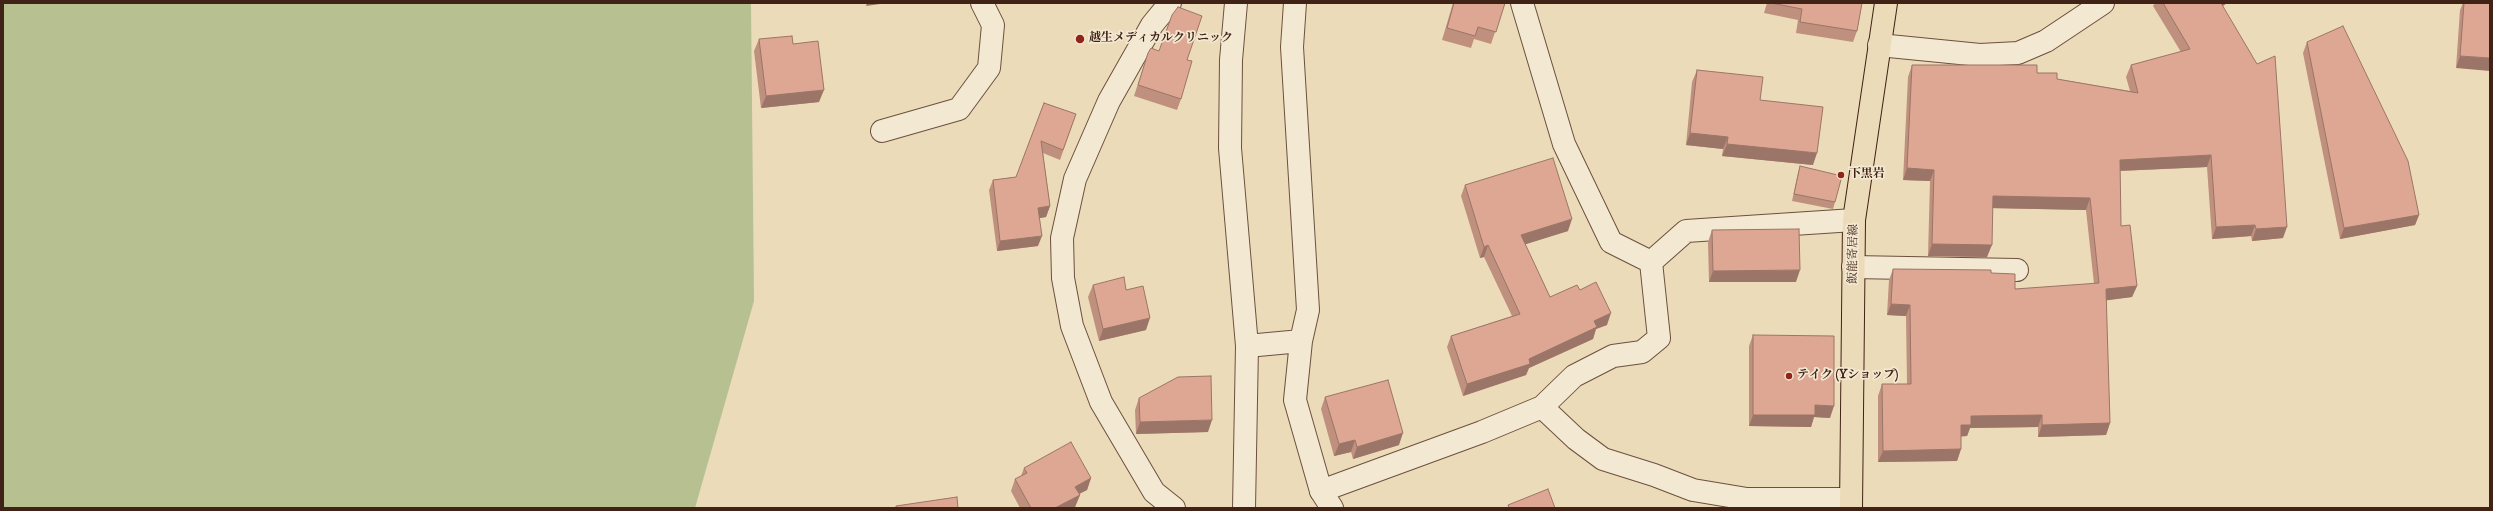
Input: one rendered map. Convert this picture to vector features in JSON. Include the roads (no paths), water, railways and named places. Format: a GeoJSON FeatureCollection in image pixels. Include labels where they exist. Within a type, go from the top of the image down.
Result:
{"type":"FeatureCollection","features":[{"type":"Feature","properties":{"kind":"main road","name":"飯能寄居線"},"geometry":{"type":"LineString","coordinates":[[1851,504],[1854,220],[1886,3]]}},
{"type":"Feature","properties":{"kind":"street"},"geometry":{"type":"LineString","coordinates":[[882,131],[959,109],[989,68],[993,26],[982,3]]}},
{"type":"Feature","properties":{"kind":"street"},"geometry":{"type":"LineString","coordinates":[[1170,3],[1152,25],[1109,101],[1075,179],[1062,238],[1063,278],[1072,326],[1101,402],[1154,492],[1174,508]]}},
{"type":"Feature","properties":{"kind":"street"},"geometry":{"type":"LineString","coordinates":[[1236,3],[1231,60],[1230,148],[1247,346],[1244,508]]}},
{"type":"Feature","properties":{"kind":"street"},"geometry":{"type":"LineString","coordinates":[[1295,3],[1292,55],[1308,310],[1301,341],[1295,400],[1327,499],[1542,407],[1574,376],[1613,356],[1642,352],[1659,338],[1652,262]]}},
{"type":"Feature","properties":{"kind":"street"},"geometry":{"type":"LineString","coordinates":[[1522,3],[1564,144],[1611,242],[1652,262]]}},
{"type":"Feature","properties":{"kind":"street"},"geometry":{"type":"LineString","coordinates":[[1879,45],[1980,55],[2018,53],[2046,41],[2102,3]]}},
{"type":"Feature","properties":{"kind":"street"},"geometry":{"type":"LineString","coordinates":[[1652,262],[1686,231],[1854,220]]}},
{"type":"Feature","properties":{"kind":"street"},"geometry":{"type":"LineString","coordinates":[[1854,267],[2017,270]]}},
{"type":"Feature","properties":{"kind":"street"},"geometry":{"type":"LineString","coordinates":[[1247,346],[1301,341]]}},
{"type":"Feature","properties":{"kind":"street"},"geometry":{"type":"LineString","coordinates":[[1542,407],[1576,439],[1603,459],[1654,475],[1694,490],[1747,499],[1851,504]]}},
{"type":"Feature","properties":{"kind":"place","name":"越生メディカルクリニック"},"geometry":{"type":"Point","coordinates":[1080,39]}},
{"type":"Feature","properties":{"kind":"place","name":"下黒岩"},"geometry":{"type":"Point","coordinates":[1841,175]}},
{"type":"Feature","properties":{"kind":"place","name":"テイク (Yショップ)"},"geometry":{"type":"Point","coordinates":[1789,376]}}]}
